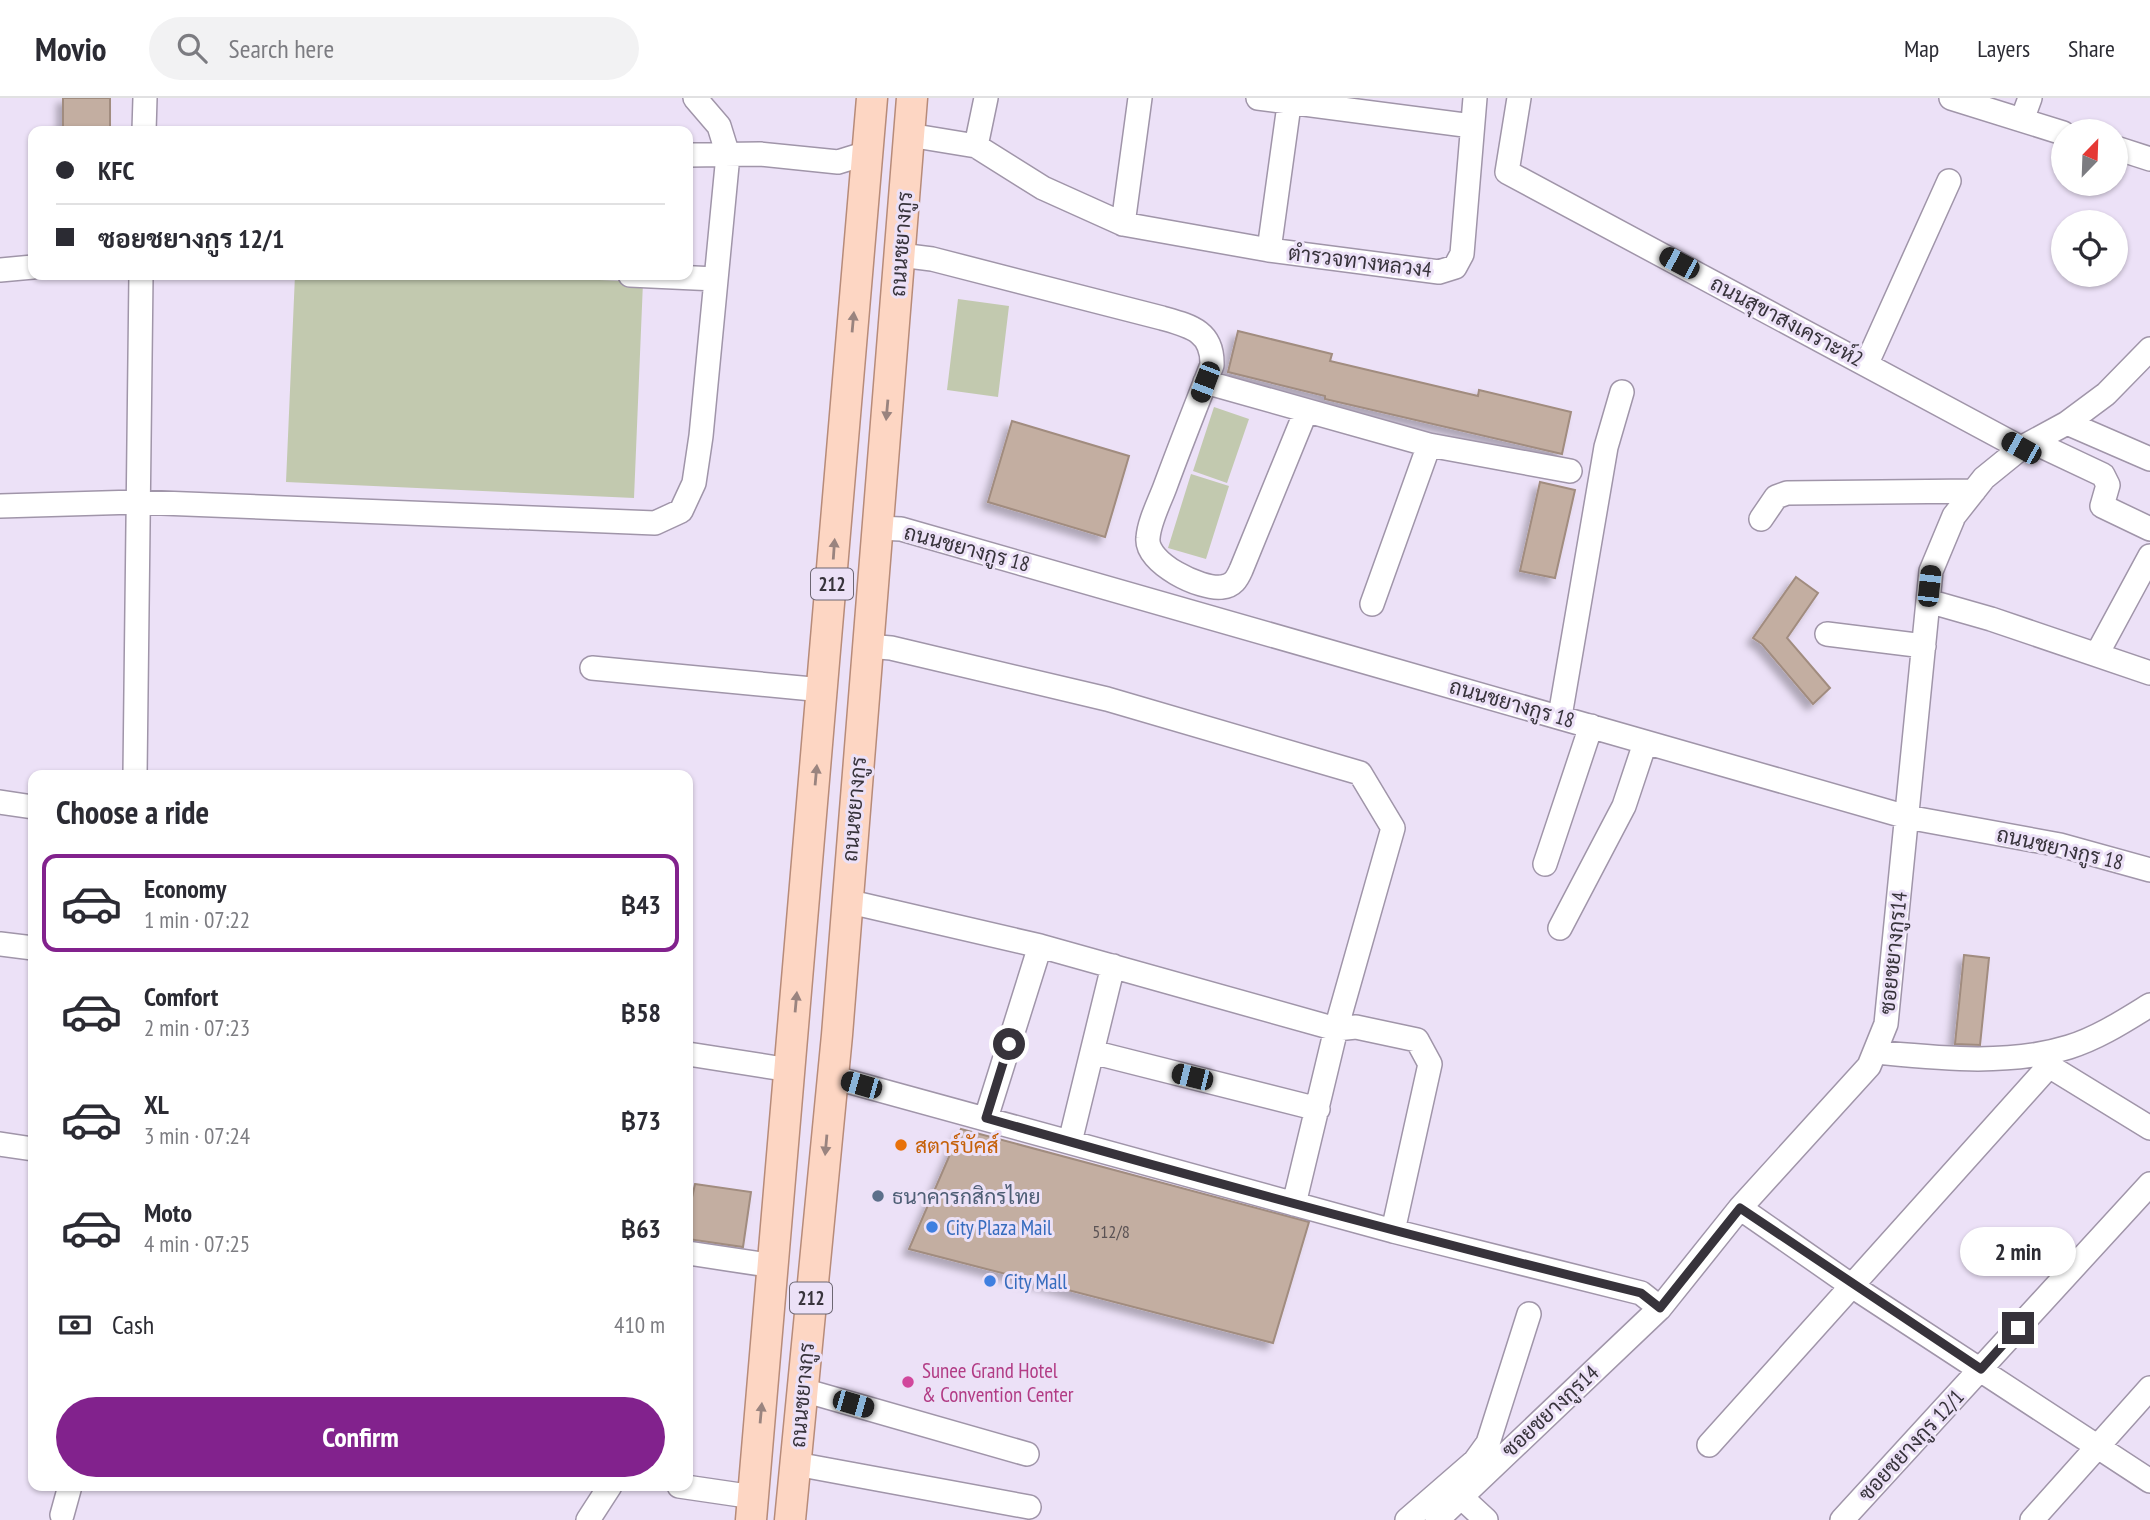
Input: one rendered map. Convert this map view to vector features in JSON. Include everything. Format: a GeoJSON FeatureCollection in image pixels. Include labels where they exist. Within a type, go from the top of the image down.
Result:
{"type":"FeatureCollection","features":[{"type":"Feature","properties":{"kind":"main road","name":"ถนนชยางกูร"},"geometry":{"type":"LineString","coordinates":[[752,1508],[872,98]]}},
{"type":"Feature","properties":{"kind":"main road","name":"ถนนชยางกูร"},"geometry":{"type":"LineString","coordinates":[[790,1520],[832,1077],[912,98]]}},
{"type":"Feature","properties":{"kind":"main road"},"geometry":{"type":"LineString","coordinates":[[867,153],[908,145]]}},
{"type":"Feature","properties":{"kind":"main road"},"geometry":{"type":"LineString","coordinates":[[790,1070],[832,1077]]}},
{"type":"Feature","properties":{"kind":"street"},"geometry":{"type":"LineString","coordinates":[[144,126],[145,98]]}},
{"type":"Feature","properties":{"kind":"street"},"geometry":{"type":"LineString","coordinates":[[0,506],[136,502],[654,523],[681,511],[694,483],[728,155],[719,126],[695,98]]}},
{"type":"Feature","properties":{"kind":"street"},"geometry":{"type":"LineString","coordinates":[[976,146],[986,98]]}},
{"type":"Feature","properties":{"kind":"street"},"geometry":{"type":"LineString","coordinates":[[1123,224],[1140,98]]}},
{"type":"Feature","properties":{"kind":"street"},"geometry":{"type":"LineString","coordinates":[[1258,98],[1472,126]]}},
{"type":"Feature","properties":{"kind":"street","name":"ตำรวจทางหลวง4"},"geometry":{"type":"LineString","coordinates":[[1289,101],[1269,250],[1439,272],[1455,267],[1462,254],[1475,98]]}},
{"type":"Feature","properties":{"kind":"street","name":"ถนนสุขาสงเคราะห์2"},"geometry":{"type":"LineString","coordinates":[[1519,98],[1507,172],[2027,445],[2103,475],[2108,485],[2102,506],[2150,529]]}},
{"type":"Feature","properties":{"kind":"street"},"geometry":{"type":"LineString","coordinates":[[1951,98],[2051,129]]}},
{"type":"Feature","properties":{"kind":"street"},"geometry":{"type":"LineString","coordinates":[[2022,120],[2030,98]]}},
{"type":"Feature","properties":{"kind":"street"},"geometry":{"type":"LineString","coordinates":[[908,145],[976,146],[1042,188],[1123,224],[1269,250]]}},
{"type":"Feature","properties":{"kind":"street"},"geometry":{"type":"LineString","coordinates":[[2128,152],[2150,159]]}},
{"type":"Feature","properties":{"kind":"street"},"geometry":{"type":"LineString","coordinates":[[693,155],[760,154],[838,162],[867,153]]}},
{"type":"Feature","properties":{"kind":"street"},"geometry":{"type":"LineString","coordinates":[[1867,363],[1949,180]]}},
{"type":"Feature","properties":{"kind":"street"},"geometry":{"type":"LineString","coordinates":[[900,255],[932,259],[1189,326],[1204,337],[1212,349],[1212,365],[1152,524],[1148,550],[1159,564],[1211,586],[1223,587],[1235,582],[1306,411]]}},
{"type":"Feature","properties":{"kind":"street"},"geometry":{"type":"LineString","coordinates":[[0,270],[28,267]]}},
{"type":"Feature","properties":{"kind":"street"},"geometry":{"type":"LineString","coordinates":[[693,278],[716,279]]}},
{"type":"Feature","properties":{"kind":"street"},"geometry":{"type":"LineString","coordinates":[[135,770],[136,502],[141,280]]}},
{"type":"Feature","properties":{"kind":"street","name":"ซอยชยางกูร14"},"geometry":{"type":"LineString","coordinates":[[1437,1520],[1660,1308],[1740,1208],[1869,1066],[1886,1024],[1931,571],[1954,516],[1984,478],[2027,445],[2067,424],[2106,394],[2150,349]]}},
{"type":"Feature","properties":{"kind":"street"},"geometry":{"type":"LineString","coordinates":[[1205,382],[1429,445],[1570,471]]}},
{"type":"Feature","properties":{"kind":"street"},"geometry":{"type":"LineString","coordinates":[[1560,716],[1606,447],[1622,391]]}},
{"type":"Feature","properties":{"kind":"street"},"geometry":{"type":"LineString","coordinates":[[2067,424],[2150,459]]}},
{"type":"Feature","properties":{"kind":"street"},"geometry":{"type":"LineString","coordinates":[[1372,604],[1429,445]]}},
{"type":"Feature","properties":{"kind":"street"},"geometry":{"type":"LineString","coordinates":[[1762,519],[1776,497],[1787,494],[1974,491]]}},
{"type":"Feature","properties":{"kind":"street","name":"ถนนชยางกูร 18"},"geometry":{"type":"LineString","coordinates":[[877,528],[901,529],[1907,817],[2060,845],[2150,870]]}},
{"type":"Feature","properties":{"kind":"street"},"geometry":{"type":"LineString","coordinates":[[2097,654],[2150,556]]}},
{"type":"Feature","properties":{"kind":"street"},"geometry":{"type":"LineString","coordinates":[[1928,601],[1991,618],[2150,673]]}},
{"type":"Feature","properties":{"kind":"street"},"geometry":{"type":"LineString","coordinates":[[1827,634],[1924,646]]}},
{"type":"Feature","properties":{"kind":"street"},"geometry":{"type":"LineString","coordinates":[[867,646],[891,648],[1107,699],[1360,774],[1393,828],[1336,1029],[1294,1204]]}},
{"type":"Feature","properties":{"kind":"street"},"geometry":{"type":"LineString","coordinates":[[592,667],[823,690]]}},
{"type":"Feature","properties":{"kind":"street"},"geometry":{"type":"LineString","coordinates":[[1545,863],[1591,726]]}},
{"type":"Feature","properties":{"kind":"street"},"geometry":{"type":"LineString","coordinates":[[1560,928],[1624,807],[1645,743]]}},
{"type":"Feature","properties":{"kind":"street"},"geometry":{"type":"LineString","coordinates":[[0,802],[28,806]]}},
{"type":"Feature","properties":{"kind":"street"},"geometry":{"type":"LineString","coordinates":[[846,901],[1040,946],[1336,1029],[1356,1027],[1417,1040],[1430,1064],[1393,1231]]}},
{"type":"Feature","properties":{"kind":"street"},"geometry":{"type":"LineString","coordinates":[[0,944],[28,947]]}},
{"type":"Feature","properties":{"kind":"street"},"geometry":{"type":"LineString","coordinates":[[986,1118],[1040,946]]}},
{"type":"Feature","properties":{"kind":"street"},"geometry":{"type":"LineString","coordinates":[[1070,1142],[1114,966]]}},
{"type":"Feature","properties":{"kind":"street"},"geometry":{"type":"LineString","coordinates":[[1875,1052],[1952,1059],[2044,1054],[2108,1031],[2150,1005]]}},
{"type":"Feature","properties":{"kind":"street"},"geometry":{"type":"LineString","coordinates":[[1092,1052],[1318,1109]]}},
{"type":"Feature","properties":{"kind":"street"},"geometry":{"type":"LineString","coordinates":[[693,1055],[790,1070]]}},
{"type":"Feature","properties":{"kind":"street"},"geometry":{"type":"LineString","coordinates":[[1709,1445],[2049,1066],[2150,1128]]}},
{"type":"Feature","properties":{"kind":"street"},"geometry":{"type":"LineString","coordinates":[[832,1077],[1393,1231],[1641,1293],[1660,1308]]}},
{"type":"Feature","properties":{"kind":"street"},"geometry":{"type":"LineString","coordinates":[[0,1144],[28,1148]]}},
{"type":"Feature","properties":{"kind":"street","name":"ซอยชยางกูร 12/1"},"geometry":{"type":"LineString","coordinates":[[1842,1520],[2150,1184]]}},
{"type":"Feature","properties":{"kind":"street"},"geometry":{"type":"LineString","coordinates":[[1740,1208],[1852,1286],[2150,1481]]}},
{"type":"Feature","properties":{"kind":"street"},"geometry":{"type":"LineString","coordinates":[[693,1253],[774,1266]]}},
{"type":"Feature","properties":{"kind":"street"},"geometry":{"type":"LineString","coordinates":[[1407,1520],[1475,1461],[1488,1443],[1529,1314]]}},
{"type":"Feature","properties":{"kind":"street"},"geometry":{"type":"LineString","coordinates":[[2032,1520],[2150,1388]]}},
{"type":"Feature","properties":{"kind":"street"},"geometry":{"type":"LineString","coordinates":[[803,1390],[1027,1454]]}},
{"type":"Feature","properties":{"kind":"street"},"geometry":{"type":"LineString","coordinates":[[796,1464],[1029,1507]]}},
{"type":"Feature","properties":{"kind":"street"},"geometry":{"type":"LineString","coordinates":[[693,1490],[752,1508]]}},
{"type":"Feature","properties":{"kind":"street"},"geometry":{"type":"LineString","coordinates":[[62,1515],[69,1491]]}},
{"type":"Feature","properties":{"kind":"street"},"geometry":{"type":"LineString","coordinates":[[588,1520],[607,1491]]}},
{"type":"Feature","properties":{"kind":"street"},"geometry":{"type":"LineString","coordinates":[[1460,1496],[1486,1520]]}},
{"type":"Feature","properties":{"kind":"green space"},"geometry":{"type":"Polygon","coordinates":[[[295,280],[643,282],[634,498],[286,482],[295,280]]]}},
{"type":"Feature","properties":{"kind":"green space"},"geometry":{"type":"Polygon","coordinates":[[[958,299],[1009,306],[998,397],[947,390],[958,299]]]}},
{"type":"Feature","properties":{"kind":"green space"},"geometry":{"type":"Polygon","coordinates":[[[1214,407],[1249,419],[1227,483],[1193,471],[1214,407]]]}},
{"type":"Feature","properties":{"kind":"green space"},"geometry":{"type":"Polygon","coordinates":[[[1191,474],[1229,486],[1206,559],[1168,548],[1191,474]]]}},
{"type":"Feature","properties":{"kind":"building"},"geometry":{"type":"Polygon","coordinates":[[[63,98],[110,98],[110,126],[63,126],[63,98]]]}},
{"type":"Feature","properties":{"kind":"building"},"geometry":{"type":"Polygon","coordinates":[[[1238,331],[1332,354],[1330,361],[1478,396],[1479,390],[1571,412],[1562,454],[1325,399],[1325,396],[1228,372],[1238,331]]]}},
{"type":"Feature","properties":{"kind":"building"},"geometry":{"type":"Polygon","coordinates":[[[1012,421],[1129,456],[1105,537],[988,502],[1012,421]]]}},
{"type":"Feature","properties":{"kind":"building"},"geometry":{"type":"Polygon","coordinates":[[[1540,482],[1575,490],[1555,578],[1520,571],[1540,482]]]}},
{"type":"Feature","properties":{"kind":"building"},"geometry":{"type":"Polygon","coordinates":[[[1796,577],[1818,593],[1787,638],[1830,688],[1813,704],[1762,644],[1753,638],[1796,577]]]}},
{"type":"Feature","properties":{"kind":"building"},"geometry":{"type":"Polygon","coordinates":[[[1964,955],[1989,958],[1980,1045],[1955,1044],[1964,955]]]}},
{"type":"Feature","properties":{"kind":"building"},"geometry":{"type":"Polygon","coordinates":[[[961,1129],[1309,1222],[1273,1343],[909,1249],[961,1129]]]}},
{"type":"Feature","properties":{"kind":"building"},"geometry":{"type":"Polygon","coordinates":[[[695,1184],[751,1192],[743,1247],[693,1240],[695,1184]]]}},
{"type":"Feature","properties":{"kind":"place","name":"สตาร์บัคส์"},"geometry":{"type":"Point","coordinates":[901,1145]}},
{"type":"Feature","properties":{"kind":"place","name":"ธนาคารกสิกรไทย"},"geometry":{"type":"Point","coordinates":[878,1196]}},
{"type":"Feature","properties":{"kind":"place","name":"City Plaza Mail"},"geometry":{"type":"Point","coordinates":[932,1227]}},
{"type":"Feature","properties":{"kind":"place","name":"City Mall"},"geometry":{"type":"Point","coordinates":[990,1281]}},
{"type":"Feature","properties":{"kind":"place","name":"Sunee Grand Hotel & Convention Center"},"geometry":{"type":"Point","coordinates":[908,1382]}},
{"type":"Feature","properties":{"kind":"route"},"geometry":{"type":"LineString","coordinates":[[1009,1044],[986,1118],[1049,1137],[1393,1231],[1641,1293],[1660,1308],[1740,1208],[1852,1286],[1981,1369],[2018,1328]]}}]}
